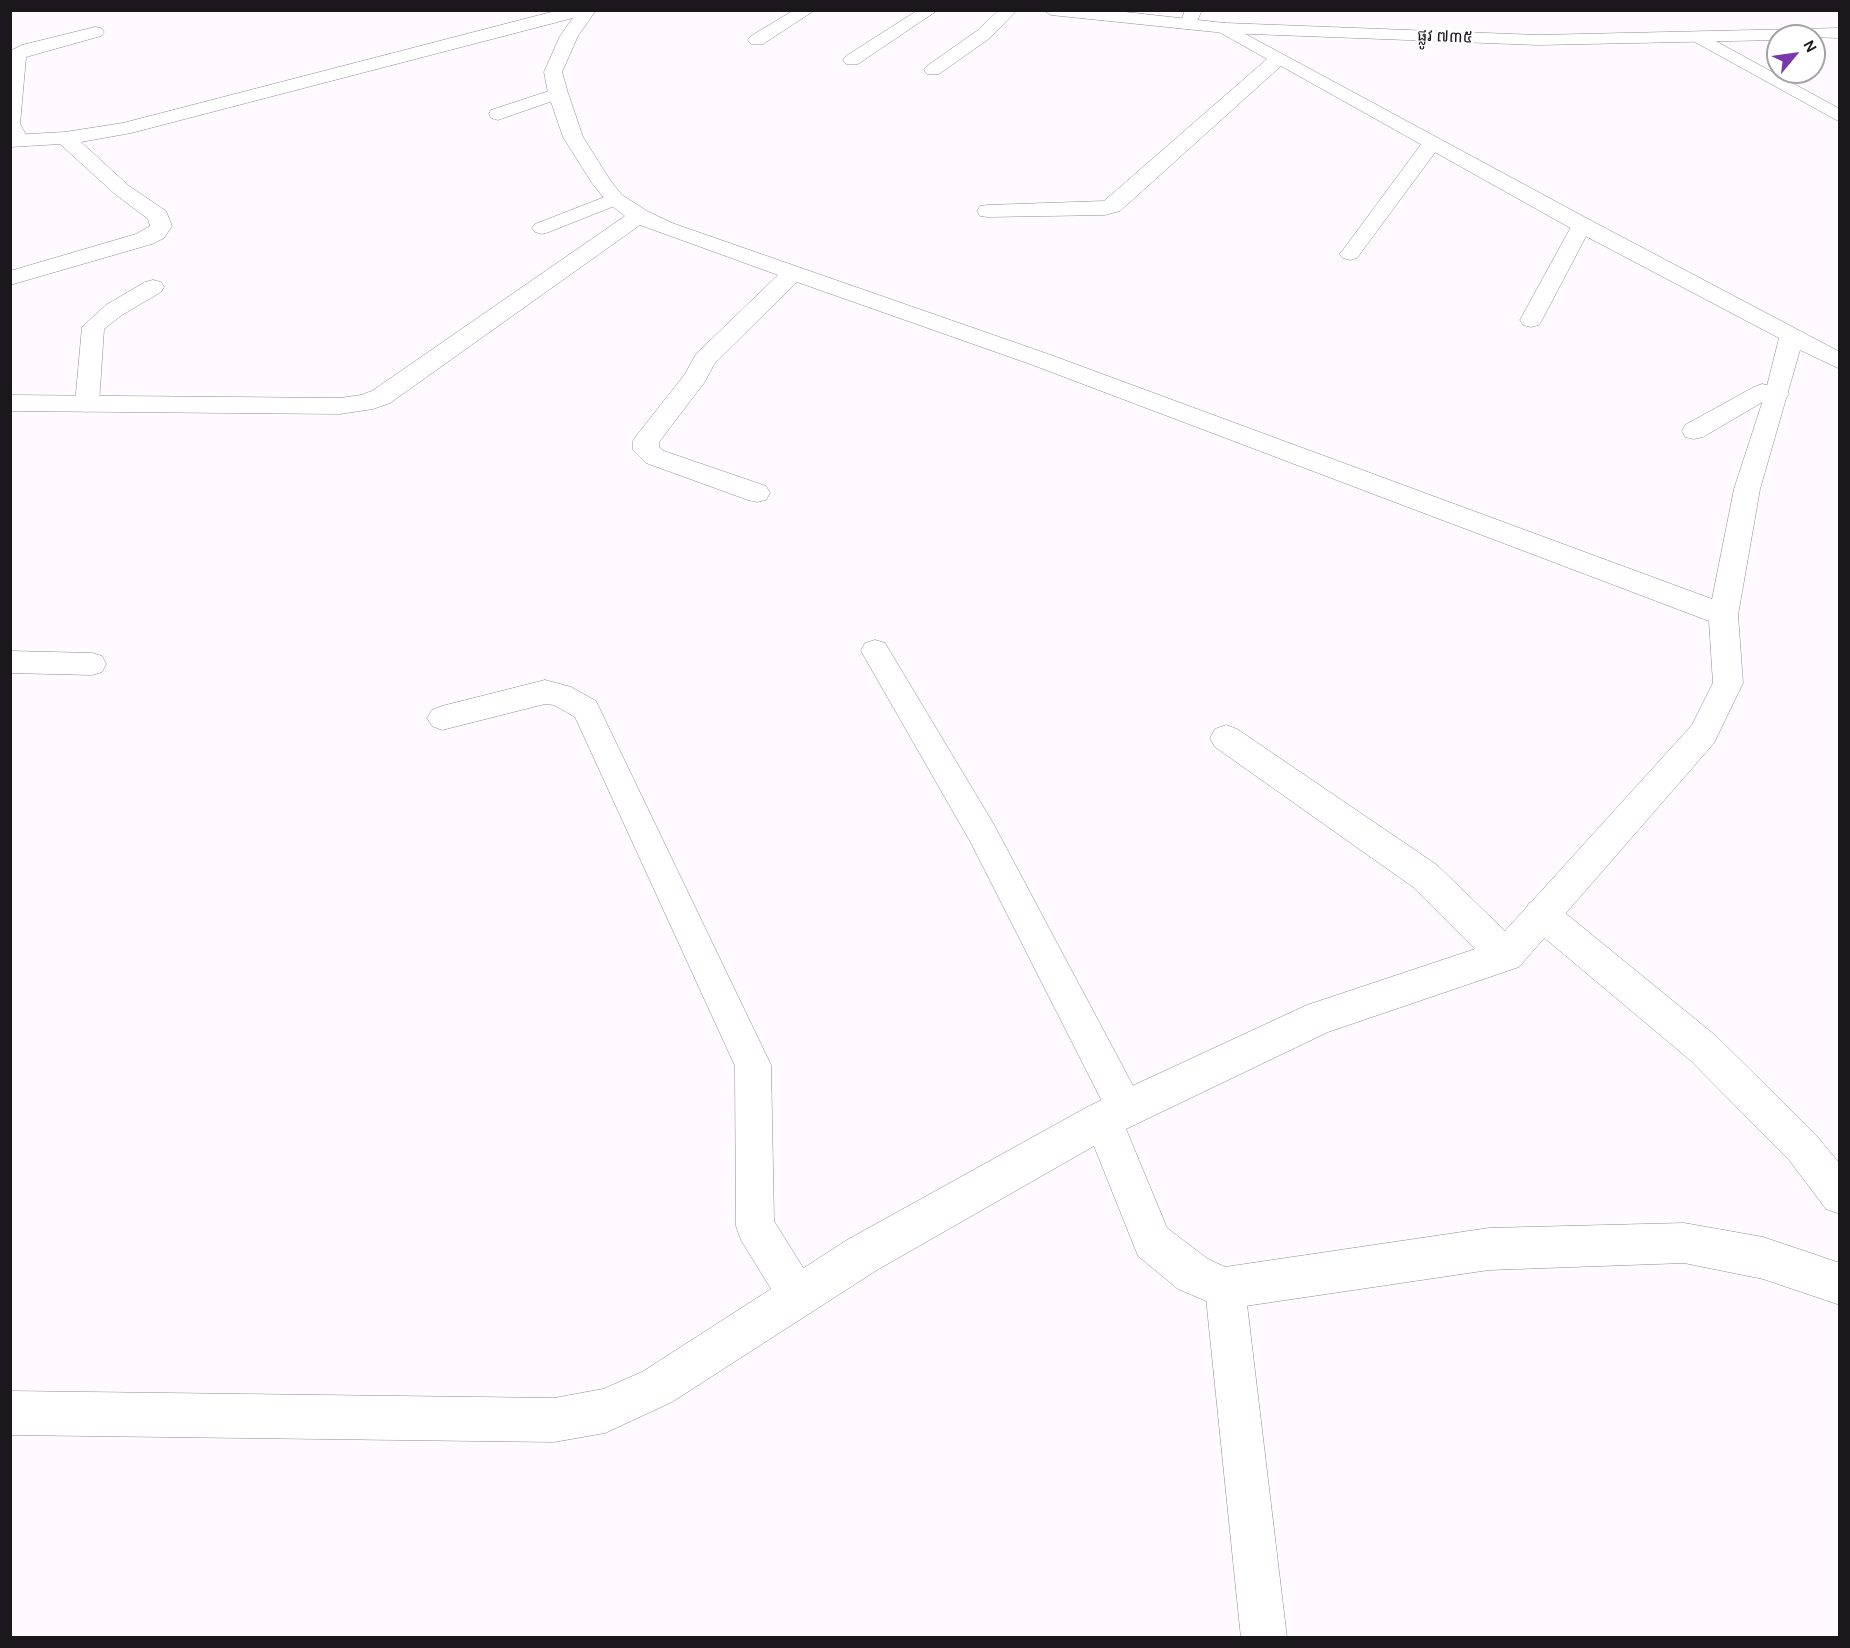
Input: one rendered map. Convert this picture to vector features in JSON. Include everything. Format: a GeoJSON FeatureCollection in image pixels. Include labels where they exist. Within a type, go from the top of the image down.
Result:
{"type":"FeatureCollection","features":[{"type":"Feature","properties":{"kind":"street"},"geometry":{"type":"LineString","coordinates":[[15,140],[65,138],[124,129],[582,10]]}},
{"type":"Feature","properties":{"kind":"street"},"geometry":{"type":"LineString","coordinates":[[588,10],[569,36],[553,72],[558,93],[573,137],[602,183],[615,199],[639,216],[664,228],[1039,359],[1723,615]]}},
{"type":"Feature","properties":{"kind":"street","name":"ផ្លូវ ៧៣៥"},"geometry":{"type":"LineString","coordinates":[[1051,10],[1191,17],[1225,28],[1538,40],[1839,33]]}},
{"type":"Feature","properties":{"kind":"street"},"geometry":{"type":"LineString","coordinates":[[1225,28],[1582,225],[1792,334],[1839,362]]}},
{"type":"Feature","properties":{"kind":"street"},"geometry":{"type":"LineString","coordinates":[[988,212],[1105,209],[1112,206],[1279,58]]}},
{"type":"Feature","properties":{"kind":"street"},"geometry":{"type":"LineString","coordinates":[[10,278],[144,239],[156,233],[161,226],[158,216],[122,190],[65,138]]}},
{"type":"Feature","properties":{"kind":"street"},"geometry":{"type":"LineString","coordinates":[[10,403],[340,406],[381,397],[639,216]]}},
{"type":"Feature","properties":{"kind":"street"},"geometry":{"type":"LineString","coordinates":[[757,493],[655,457],[645,450],[646,441],[695,377],[705,359],[794,272]]}},
{"type":"Feature","properties":{"kind":"street"},"geometry":{"type":"LineString","coordinates":[[10,1413],[554,1420],[605,1412],[657,1387],[862,1255],[1114,1115],[1320,1017],[1506,955],[1702,734],[1728,683],[1723,615],[1747,489],[1777,394],[1792,334]]}},
{"type":"Feature","properties":{"kind":"street"},"geometry":{"type":"LineString","coordinates":[[1226,738],[1425,876],[1506,955]]}},
{"type":"Feature","properties":{"kind":"street"},"geometry":{"type":"LineString","coordinates":[[1114,1115],[1152,1242],[1193,1274],[1225,1288],[1489,1249],[1684,1243],[1763,1258],[1839,1284]]}},
{"type":"Feature","properties":{"kind":"lane"},"geometry":{"type":"LineString","coordinates":[[757,40],[807,10]]}},
{"type":"Feature","properties":{"kind":"lane"},"geometry":{"type":"LineString","coordinates":[[852,60],[930,10]]}},
{"type":"Feature","properties":{"kind":"lane"},"geometry":{"type":"LineString","coordinates":[[933,70],[984,34],[1009,10]]}},
{"type":"Feature","properties":{"kind":"lane"},"geometry":{"type":"LineString","coordinates":[[15,140],[11,124],[15,63],[18,54],[28,49],[95,32]]}},
{"type":"Feature","properties":{"kind":"lane"},"geometry":{"type":"LineString","coordinates":[[1700,37],[1839,117]]}},
{"type":"Feature","properties":{"kind":"lane"},"geometry":{"type":"LineString","coordinates":[[498,114],[558,93]]}},
{"type":"Feature","properties":{"kind":"lane"},"geometry":{"type":"LineString","coordinates":[[1350,254],[1432,143]]}},
{"type":"Feature","properties":{"kind":"lane"},"geometry":{"type":"LineString","coordinates":[[542,228],[615,199]]}},
{"type":"Feature","properties":{"kind":"lane"},"geometry":{"type":"LineString","coordinates":[[1531,320],[1582,225]]}},
{"type":"Feature","properties":{"kind":"lane"},"geometry":{"type":"LineString","coordinates":[[87,404],[93,327],[114,310],[153,287]]}},
{"type":"Feature","properties":{"kind":"lane"},"geometry":{"type":"LineString","coordinates":[[1694,431],[1762,392],[1777,394]]}},
{"type":"Feature","properties":{"kind":"lane"},"geometry":{"type":"LineString","coordinates":[[875,651],[982,833],[1114,1115]]}},
{"type":"Feature","properties":{"kind":"lane"},"geometry":{"type":"LineString","coordinates":[[10,662],[92,664]]}},
{"type":"Feature","properties":{"kind":"lane"},"geometry":{"type":"LineString","coordinates":[[442,718],[545,692],[561,695],[586,709],[753,1065],[755,1226],[798,1296]]}},
{"type":"Feature","properties":{"kind":"lane"},"geometry":{"type":"LineString","coordinates":[[1541,914],[1703,1048],[1802,1147],[1839,1195]]}},
{"type":"Feature","properties":{"kind":"lane"},"geometry":{"type":"LineString","coordinates":[[1225,1288],[1264,1638]]}}]}
